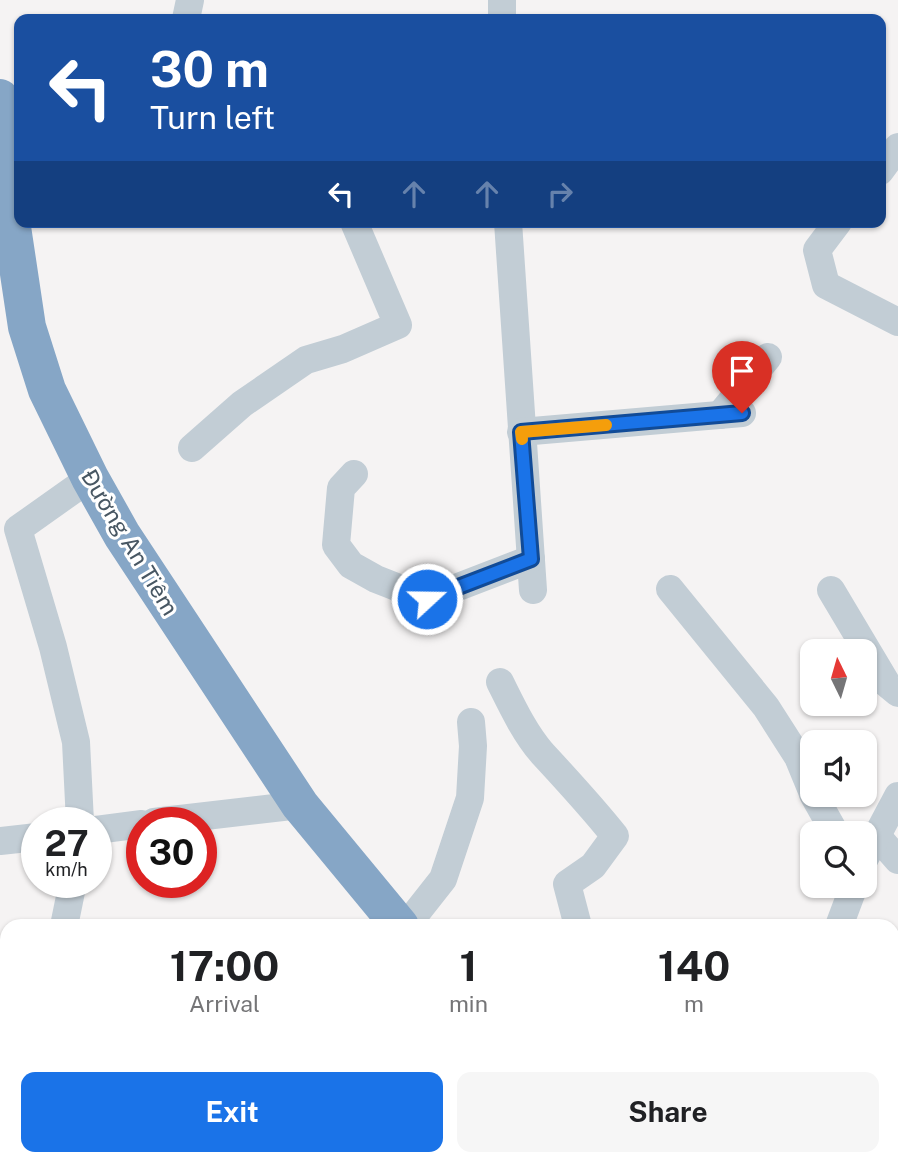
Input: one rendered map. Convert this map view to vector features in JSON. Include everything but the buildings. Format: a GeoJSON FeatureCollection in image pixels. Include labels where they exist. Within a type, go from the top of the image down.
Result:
{"type":"FeatureCollection","features":[{"type":"Feature","properties":{"kind":"highway","name":"Đường An Tiêm"},"geometry":{"type":"LineString","coordinates":[[0,98],[14,206]]}},
{"type":"Feature","properties":{"kind":"highway","name":"Đường An Tiêm"},"geometry":{"type":"LineString","coordinates":[[16,228],[27,327],[47,390],[89,478],[122,535],[300,805],[394,919]]}},
{"type":"Feature","properties":{"kind":"street"},"geometry":{"type":"LineString","coordinates":[[886,163],[898,147]]}},
{"type":"Feature","properties":{"kind":"street"},"geometry":{"type":"LineString","coordinates":[[192,448],[242,404],[306,360],[343,349],[398,326],[357,228]]}},
{"type":"Feature","properties":{"kind":"street"},"geometry":{"type":"LineString","coordinates":[[508,228],[533,590]]}},
{"type":"Feature","properties":{"kind":"street"},"geometry":{"type":"LineString","coordinates":[[834,228],[817,250],[826,285],[898,321]]}},
{"type":"Feature","properties":{"kind":"street"},"geometry":{"type":"LineString","coordinates":[[521,432],[731,414],[768,357]]}},
{"type":"Feature","properties":{"kind":"street"},"geometry":{"type":"LineString","coordinates":[[354,474],[341,488],[337,545],[351,565],[376,579],[427,599],[531,559]]}},
{"type":"Feature","properties":{"kind":"street"},"geometry":{"type":"LineString","coordinates":[[79,807],[76,743],[53,647],[18,529],[89,478]]}},
{"type":"Feature","properties":{"kind":"street"},"geometry":{"type":"LineString","coordinates":[[670,589],[766,707],[800,762]]}},
{"type":"Feature","properties":{"kind":"street"},"geometry":{"type":"LineString","coordinates":[[831,590],[887,684],[898,694]]}},
{"type":"Feature","properties":{"kind":"street"},"geometry":{"type":"LineString","coordinates":[[500,682],[513,709],[541,751],[615,836],[593,866],[567,884],[576,919]]}},
{"type":"Feature","properties":{"kind":"street"},"geometry":{"type":"LineString","coordinates":[[412,919],[443,879],[470,798],[473,746],[471,722]]}},
{"type":"Feature","properties":{"kind":"street"},"geometry":{"type":"LineString","coordinates":[[877,836],[898,796]]}},
{"type":"Feature","properties":{"kind":"street"},"geometry":{"type":"LineString","coordinates":[[217,815],[300,805]]}},
{"type":"Feature","properties":{"kind":"street"},"geometry":{"type":"LineString","coordinates":[[0,841],[21,838]]}},
{"type":"Feature","properties":{"kind":"street"},"geometry":{"type":"LineString","coordinates":[[877,851],[898,860]]}},
{"type":"Feature","properties":{"kind":"street"},"geometry":{"type":"LineString","coordinates":[[66,919],[70,898]]}},
{"type":"Feature","properties":{"kind":"street"},"geometry":{"type":"LineString","coordinates":[[842,919],[850,898]]}},
{"type":"Feature","properties":{"kind":"slow traffic"},"geometry":{"type":"LineString","coordinates":[[522,439],[521,432],[606,425]]}},
{"type":"Feature","properties":{"kind":"route"},"geometry":{"type":"LineString","coordinates":[[427,599],[531,559],[521,432],[742,413]]}}]}
